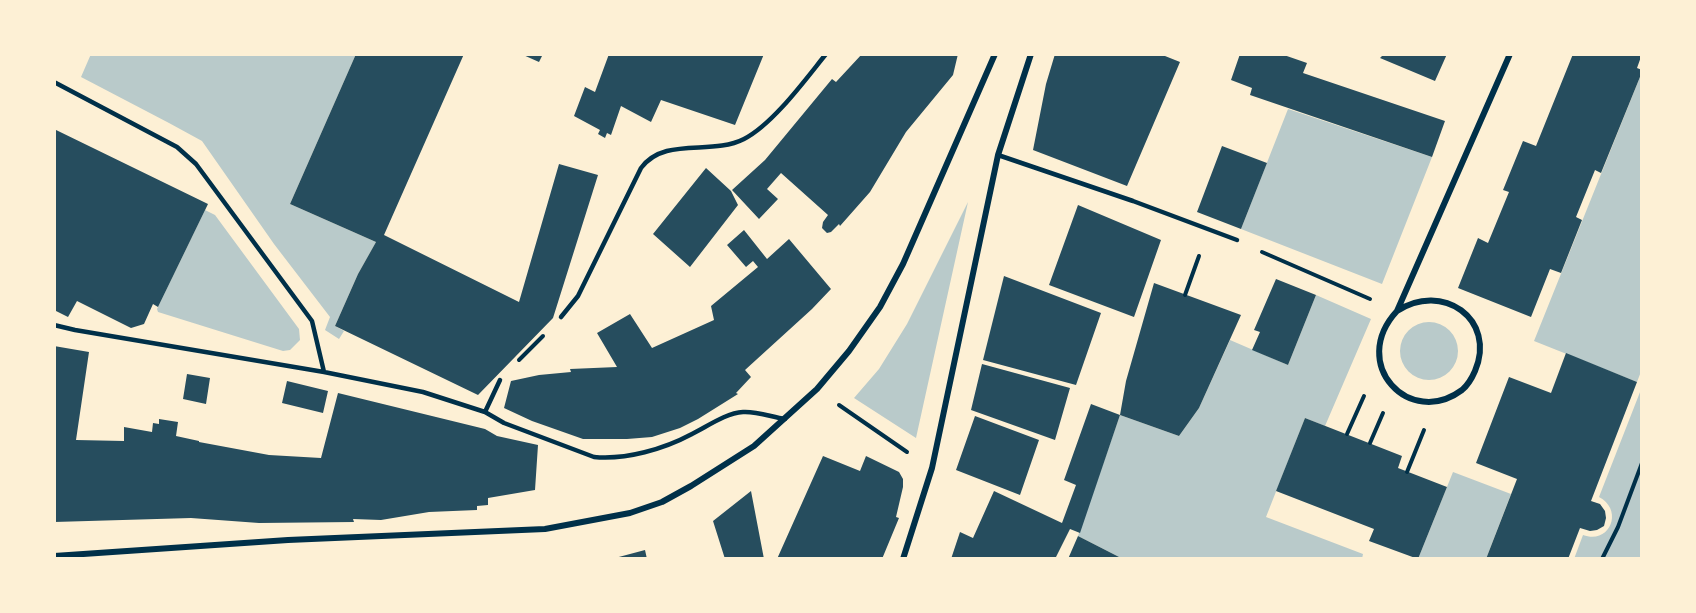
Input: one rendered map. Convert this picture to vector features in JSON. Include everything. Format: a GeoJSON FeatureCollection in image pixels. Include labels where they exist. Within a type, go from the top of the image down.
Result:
{"type":"FeatureCollection","features":[{"type":"Feature","properties":{"kind":"street"},"geometry":{"type":"LineString","coordinates":[[54,556],[66,557],[288,540],[546,529],[600,520],[662,502],[754,446],[817,389],[855,342],[880,307],[898,273],[995,54]]}},
{"type":"Feature","properties":{"kind":"street"},"geometry":{"type":"LineString","coordinates":[[903,559],[932,468],[998,155],[1031,54]]}},
{"type":"Feature","properties":{"kind":"street"},"geometry":{"type":"LineString","coordinates":[[1397,311],[1510,54]]}},
{"type":"Feature","properties":{"kind":"street"},"geometry":{"type":"LineString","coordinates":[[1422,300],[1437,300],[1451,304],[1472,322],[1478,335],[1480,350],[1473,376],[1464,388],[1451,397],[1435,402],[1419,401],[1394,388],[1385,376],[1380,363],[1379,342],[1387,322],[1397,311],[1408,304],[1422,300]]}},
{"type":"Feature","properties":{"kind":"lane"},"geometry":{"type":"LineString","coordinates":[[561,317],[578,296],[647,160],[666,150],[725,145],[745,139],[789,99],[826,54]]}},
{"type":"Feature","properties":{"kind":"lane"},"geometry":{"type":"LineString","coordinates":[[54,82],[177,147],[196,164],[312,321],[324,372]]}},
{"type":"Feature","properties":{"kind":"lane"},"geometry":{"type":"LineString","coordinates":[[998,155],[1133,201],[1237,240]]}},
{"type":"Feature","properties":{"kind":"lane"},"geometry":{"type":"LineString","coordinates":[[54,325],[324,372],[423,392],[485,412],[504,423],[594,457],[608,458],[651,450],[685,438],[728,416],[744,412],[784,419]]}},
{"type":"Feature","properties":{"kind":"lane"},"geometry":{"type":"LineString","coordinates":[[485,412],[500,380]]}},
{"type":"Feature","properties":{"kind":"path"},"geometry":{"type":"LineString","coordinates":[[1185,295],[1208,230]]}},
{"type":"Feature","properties":{"kind":"path"},"geometry":{"type":"LineString","coordinates":[[1237,240],[1397,311]]}},
{"type":"Feature","properties":{"kind":"path"},"geometry":{"type":"LineString","coordinates":[[500,380],[561,317]]}},
{"type":"Feature","properties":{"kind":"path"},"geometry":{"type":"LineString","coordinates":[[817,389],[909,454]]}},
{"type":"Feature","properties":{"kind":"path"},"geometry":{"type":"LineString","coordinates":[[1407,472],[1435,402]]}},
{"type":"Feature","properties":{"kind":"path"},"geometry":{"type":"LineString","coordinates":[[1602,559],[1618,527],[1642,463]]}},
{"type":"Feature","properties":{"kind":"shaded area"},"geometry":{"type":"Polygon","coordinates":[[[91,54],[356,54],[290,204],[376,242],[358,274],[335,326],[344,331],[339,339],[325,330],[330,317],[274,244],[202,141],[81,77],[91,54]]]}},
{"type":"Feature","properties":{"kind":"shaded area"},"geometry":{"type":"Polygon","coordinates":[[[1642,72],[1642,369],[1637,382],[1534,341],[1642,72]]]}},
{"type":"Feature","properties":{"kind":"shaded area"},"geometry":{"type":"Polygon","coordinates":[[[1288,109],[1432,157],[1382,284],[1241,229],[1288,109]]]}},
{"type":"Feature","properties":{"kind":"shaded area"},"geometry":{"type":"Polygon","coordinates":[[[968,202],[916,438],[854,398],[879,369],[907,324],[968,202]]]}},
{"type":"Feature","properties":{"kind":"shaded area"},"geometry":{"type":"Polygon","coordinates":[[[205,210],[215,215],[299,329],[300,340],[290,350],[283,351],[158,312],[157,309],[205,210]]]}},
{"type":"Feature","properties":{"kind":"shaded area"},"geometry":{"type":"Polygon","coordinates":[[[1316,295],[1371,319],[1325,426],[1305,418],[1266,517],[1363,554],[1362,559],[1123,559],[1078,536],[1120,415],[1179,436],[1199,408],[1230,340],[1288,365],[1316,295]]]}},
{"type":"Feature","properties":{"kind":"shaded area"},"geometry":{"type":"Polygon","coordinates":[[[1423,322],[1435,322],[1450,330],[1458,345],[1458,357],[1450,372],[1435,380],[1423,380],[1408,372],[1400,357],[1400,345],[1408,330],[1423,322]]]}},
{"type":"Feature","properties":{"kind":"shaded area"},"geometry":{"type":"Polygon","coordinates":[[[1642,387],[1642,559],[1574,559],[1583,535],[1592,537],[1600,535],[1607,531],[1610,525],[1611,510],[1607,503],[1599,497],[1642,387]]]}},
{"type":"Feature","properties":{"kind":"shaded area"},"geometry":{"type":"Polygon","coordinates":[[[1453,472],[1511,494],[1486,559],[1418,559],[1453,472]]]}},
{"type":"Feature","properties":{"kind":"building"},"geometry":{"type":"Polygon","coordinates":[[[356,54],[464,54],[384,235],[519,302],[559,164],[598,175],[553,318],[478,395],[335,326],[358,274],[376,242],[290,204],[356,54]]]}},
{"type":"Feature","properties":{"kind":"building"},"geometry":{"type":"Polygon","coordinates":[[[521,54],[543,54],[539,62],[521,54]]]}},
{"type":"Feature","properties":{"kind":"building"},"geometry":{"type":"Polygon","coordinates":[[[609,54],[764,54],[735,125],[661,100],[651,122],[621,106],[611,135],[607,133],[605,138],[598,134],[600,130],[574,116],[585,87],[595,92],[609,54]]]}},
{"type":"Feature","properties":{"kind":"building"},"geometry":{"type":"Polygon","coordinates":[[[862,54],[958,54],[953,75],[906,132],[870,192],[840,226],[839,224],[827,233],[822,228],[828,215],[781,173],[767,189],[778,199],[759,219],[732,190],[765,160],[832,79],[836,82],[862,54]]]}},
{"type":"Feature","properties":{"kind":"building"},"geometry":{"type":"Polygon","coordinates":[[[1055,54],[1166,54],[1165,56],[1180,62],[1127,186],[1033,150],[1046,84],[1055,54]]]}},
{"type":"Feature","properties":{"kind":"building"},"geometry":{"type":"Polygon","coordinates":[[[1240,54],[1281,54],[1307,63],[1303,73],[1445,121],[1432,157],[1250,95],[1252,88],[1231,80],[1240,54]]]}},
{"type":"Feature","properties":{"kind":"building"},"geometry":{"type":"Polygon","coordinates":[[[1378,54],[1447,54],[1435,81],[1380,58],[1382,56],[1378,54]]]}},
{"type":"Feature","properties":{"kind":"building"},"geometry":{"type":"Polygon","coordinates":[[[1573,54],[1642,54],[1637,68],[1642,72],[1601,173],[1595,170],[1576,217],[1582,220],[1561,273],[1550,269],[1531,317],[1458,288],[1478,238],[1488,243],[1509,192],[1503,190],[1523,141],[1536,146],[1573,54]]]}},
{"type":"Feature","properties":{"kind":"building"},"geometry":{"type":"Polygon","coordinates":[[[54,129],[208,204],[158,307],[153,304],[144,324],[131,328],[77,301],[68,317],[54,310],[54,129]]]}},
{"type":"Feature","properties":{"kind":"building"},"geometry":{"type":"Polygon","coordinates":[[[1222,146],[1267,163],[1241,229],[1197,212],[1222,146]]]}},
{"type":"Feature","properties":{"kind":"building"},"geometry":{"type":"Polygon","coordinates":[[[706,168],[731,191],[738,205],[690,267],[653,234],[706,168]]]}},
{"type":"Feature","properties":{"kind":"building"},"geometry":{"type":"Polygon","coordinates":[[[1078,205],[1161,240],[1134,317],[1049,285],[1078,205]]]}},
{"type":"Feature","properties":{"kind":"building"},"geometry":{"type":"Polygon","coordinates":[[[744,230],[767,259],[789,239],[831,289],[745,370],[751,377],[736,393],[738,394],[680,428],[652,437],[627,439],[583,439],[532,421],[504,408],[511,381],[571,372],[570,369],[617,367],[597,333],[630,314],[652,348],[714,320],[711,306],[758,267],[753,261],[746,267],[727,245],[744,230]]]}},
{"type":"Feature","properties":{"kind":"building"},"geometry":{"type":"Polygon","coordinates":[[[1004,276],[1101,313],[1076,385],[983,360],[1004,276]]]}},
{"type":"Feature","properties":{"kind":"building"},"geometry":{"type":"Polygon","coordinates":[[[1276,279],[1316,295],[1288,365],[1252,350],[1260,332],[1254,330],[1276,279]]]}},
{"type":"Feature","properties":{"kind":"building"},"geometry":{"type":"Polygon","coordinates":[[[1154,283],[1241,315],[1199,408],[1179,436],[1120,415],[1126,381],[1154,283]]]}},
{"type":"Feature","properties":{"kind":"building"},"geometry":{"type":"Polygon","coordinates":[[[54,346],[89,352],[76,440],[124,441],[124,427],[152,432],[153,423],[159,424],[159,419],[178,422],[176,436],[199,442],[269,455],[321,458],[338,393],[485,429],[497,436],[538,445],[535,490],[488,498],[488,505],[477,506],[477,510],[429,512],[381,520],[353,519],[354,522],[259,523],[191,518],[54,522],[54,346]]]}},
{"type":"Feature","properties":{"kind":"building"},"geometry":{"type":"Polygon","coordinates":[[[1566,353],[1637,382],[1591,501],[1600,504],[1605,511],[1604,526],[1590,531],[1580,528],[1568,559],[1486,559],[1517,479],[1476,463],[1509,377],[1551,393],[1566,353]]]}},
{"type":"Feature","properties":{"kind":"building"},"geometry":{"type":"Polygon","coordinates":[[[982,364],[1070,388],[1055,440],[971,410],[982,364]]]}},
{"type":"Feature","properties":{"kind":"building"},"geometry":{"type":"Polygon","coordinates":[[[187,374],[210,378],[206,404],[183,399],[187,374]]]}},
{"type":"Feature","properties":{"kind":"building"},"geometry":{"type":"Polygon","coordinates":[[[287,381],[328,391],[323,413],[282,403],[287,381]]]}},
{"type":"Feature","properties":{"kind":"building"},"geometry":{"type":"Polygon","coordinates":[[[1091,404],[1120,415],[1080,533],[1070,529],[1055,559],[951,559],[960,532],[973,538],[994,491],[1062,523],[1076,485],[1064,480],[1091,404]]]}},
{"type":"Feature","properties":{"kind":"building"},"geometry":{"type":"Polygon","coordinates":[[[975,416],[1039,440],[1020,495],[956,470],[975,416]]]}},
{"type":"Feature","properties":{"kind":"building"},"geometry":{"type":"Polygon","coordinates":[[[1305,418],[1402,456],[1398,468],[1447,487],[1418,559],[1369,541],[1374,529],[1276,491],[1305,418]]]}},
{"type":"Feature","properties":{"kind":"building"},"geometry":{"type":"Polygon","coordinates":[[[823,456],[860,471],[866,456],[899,472],[903,479],[903,487],[896,517],[899,518],[882,559],[777,559],[823,456]]]}},
{"type":"Feature","properties":{"kind":"building"},"geometry":{"type":"Polygon","coordinates":[[[751,491],[764,559],[725,559],[713,521],[751,491]]]}},
{"type":"Feature","properties":{"kind":"building"},"geometry":{"type":"Polygon","coordinates":[[[1078,536],[1123,559],[1068,559],[1078,536]]]}},
{"type":"Feature","properties":{"kind":"building"},"geometry":{"type":"Polygon","coordinates":[[[645,550],[647,559],[615,559],[615,558],[645,550]]]}}]}
